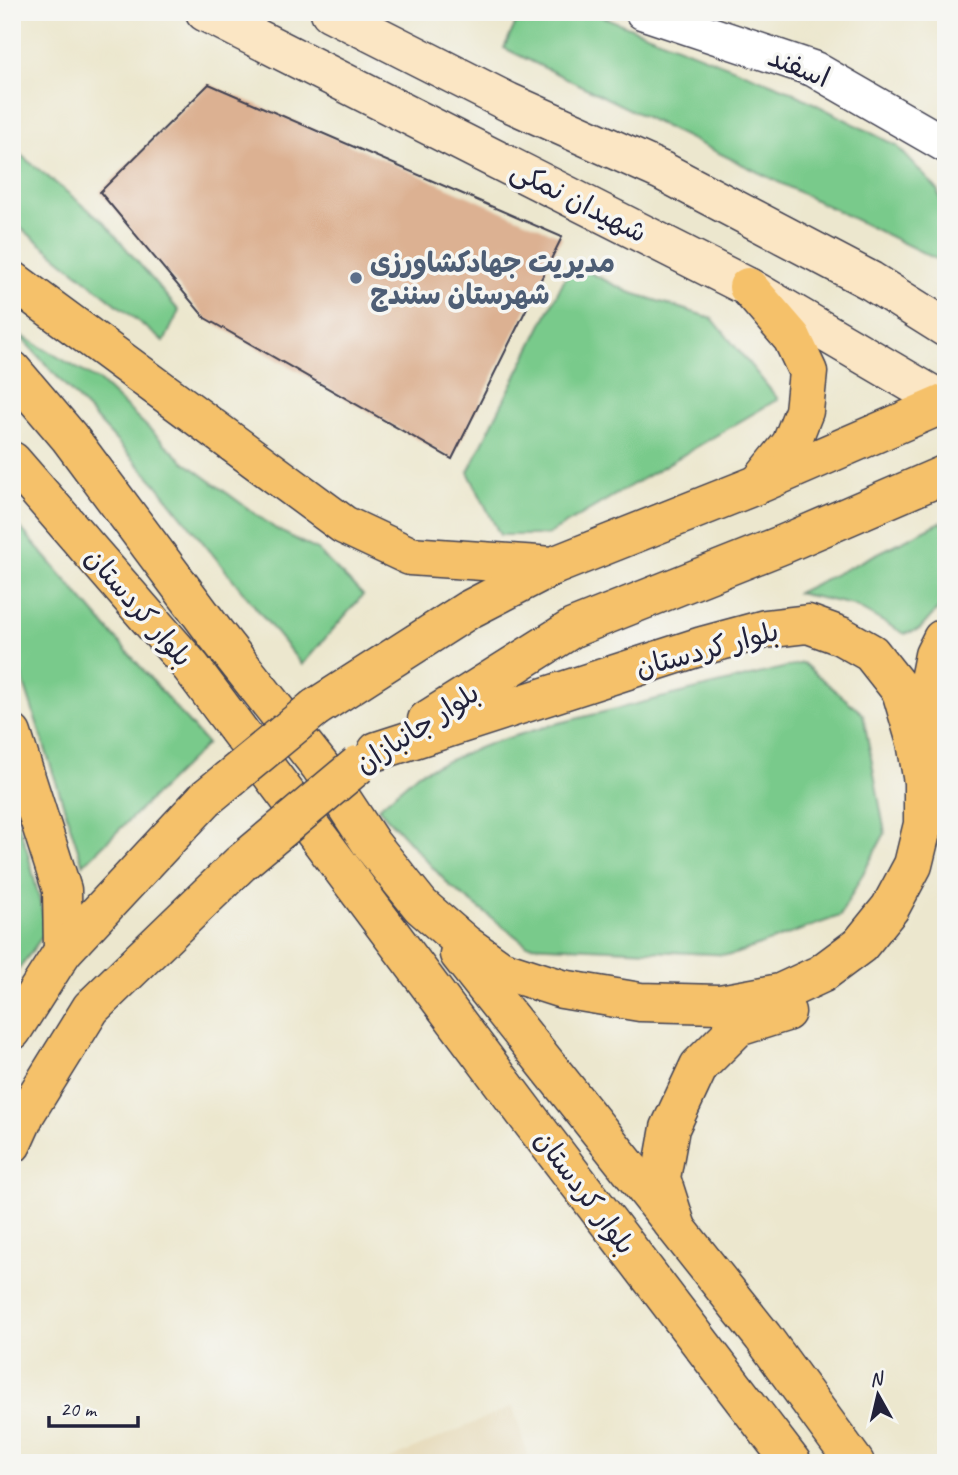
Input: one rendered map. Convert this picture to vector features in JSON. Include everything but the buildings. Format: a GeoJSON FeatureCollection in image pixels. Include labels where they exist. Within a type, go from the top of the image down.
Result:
{"type":"FeatureCollection","features":[{"type":"Feature","properties":{"kind":"main road","name":"شهیدان نمکی"},"geometry":{"type":"LineString","coordinates":[[205,12],[748,287],[946,403]]}},
{"type":"Feature","properties":{"kind":"main road","name":"شهیدان نمکی"},"geometry":{"type":"LineString","coordinates":[[330,12],[508,102],[663,171],[871,281],[946,328]]}},
{"type":"Feature","properties":{"kind":"main road"},"geometry":{"type":"LineString","coordinates":[[12,280],[344,525],[410,556],[553,566]]}},
{"type":"Feature","properties":{"kind":"main road"},"geometry":{"type":"LineString","coordinates":[[748,287],[792,338],[808,372],[804,411],[791,444],[759,484]]}},
{"type":"Feature","properties":{"kind":"main road","name":"بلوار کردستان"},"geometry":{"type":"LineString","coordinates":[[12,370],[69,437],[215,634],[320,766],[372,845],[677,1228],[855,1463]]}},
{"type":"Feature","properties":{"kind":"main road"},"geometry":{"type":"LineString","coordinates":[[12,1031],[63,951],[206,798],[315,708],[468,610],[553,566],[759,484],[946,403]]}},
{"type":"Feature","properties":{"kind":"main road","name":"بلوار کردستان"},"geometry":{"type":"LineString","coordinates":[[12,461],[191,667],[528,1117],[792,1463]]}},
{"type":"Feature","properties":{"kind":"main road","name":"بلوار جانبازان"},"geometry":{"type":"LineString","coordinates":[[12,1144],[26,1113],[91,1008],[241,863],[367,758],[573,628],[785,544],[946,474]]}},
{"type":"Feature","properties":{"kind":"main road","name":"بلوار کردستان"},"geometry":{"type":"LineString","coordinates":[[367,758],[702,646],[765,629],[808,624],[841,636],[871,653],[901,691],[916,742],[923,782],[922,824],[913,865],[890,908],[860,945],[821,974],[780,993],[719,1004],[640,1002],[562,989],[500,969],[465,944],[421,906]]}},
{"type":"Feature","properties":{"kind":"main road"},"geometry":{"type":"LineString","coordinates":[[677,1228],[661,1178],[670,1128],[699,1066],[738,1027],[793,1009],[835,991],[878,957],[914,913],[933,867],[943,823],[938,733],[929,680],[934,655],[942,639],[946,637]]}},
{"type":"Feature","properties":{"kind":"main road"},"geometry":{"type":"LineString","coordinates":[[12,734],[62,890],[63,951]]}},
{"type":"Feature","properties":{"kind":"main road"},"geometry":{"type":"LineString","coordinates":[[721,1369],[762,1337]]}},
{"type":"Feature","properties":{"kind":"street","name":"اسفند"},"geometry":{"type":"LineString","coordinates":[[643,12],[814,69],[946,145]]}},
{"type":"Feature","properties":{"kind":"shaded area"},"geometry":{"type":"Polygon","coordinates":[[[513,1406],[530,1463],[381,1463],[513,1406]]]}},
{"type":"Feature","properties":{"kind":"green space"},"geometry":{"type":"Polygon","coordinates":[[[521,12],[591,12],[788,90],[897,146],[937,189],[946,218],[946,264],[504,48],[521,12]]]}},
{"type":"Feature","properties":{"kind":"green space"},"geometry":{"type":"Polygon","coordinates":[[[12,148],[104,222],[179,311],[164,342],[12,221],[12,148]]]}},
{"type":"Feature","properties":{"kind":"green space"},"geometry":{"type":"Polygon","coordinates":[[[572,264],[629,292],[712,318],[778,399],[547,535],[500,535],[468,472],[572,264]]]}},
{"type":"Feature","properties":{"kind":"green space"},"geometry":{"type":"Polygon","coordinates":[[[17,333],[99,381],[182,460],[276,529],[317,550],[363,595],[302,665],[156,484],[17,333]]]}},
{"type":"Feature","properties":{"kind":"green space"},"geometry":{"type":"Polygon","coordinates":[[[12,518],[207,744],[83,865],[12,646],[12,518]]]}},
{"type":"Feature","properties":{"kind":"green space"},"geometry":{"type":"Polygon","coordinates":[[[941,522],[946,527],[946,600],[920,629],[905,634],[853,605],[797,593],[941,522]]]}},
{"type":"Feature","properties":{"kind":"green space"},"geometry":{"type":"Polygon","coordinates":[[[803,663],[863,714],[885,833],[840,916],[732,955],[527,945],[449,885],[378,808],[418,773],[491,743],[555,724],[803,663]]]}},
{"type":"Feature","properties":{"kind":"green space"},"geometry":{"type":"Polygon","coordinates":[[[12,806],[27,850],[47,930],[19,969],[12,973],[12,806]]]}},
{"type":"Feature","properties":{"kind":"place","name":"مدیریت جهادکشاورزی شهرستان سنندج"},"geometry":{"type":"Point","coordinates":[356,278]}}]}
